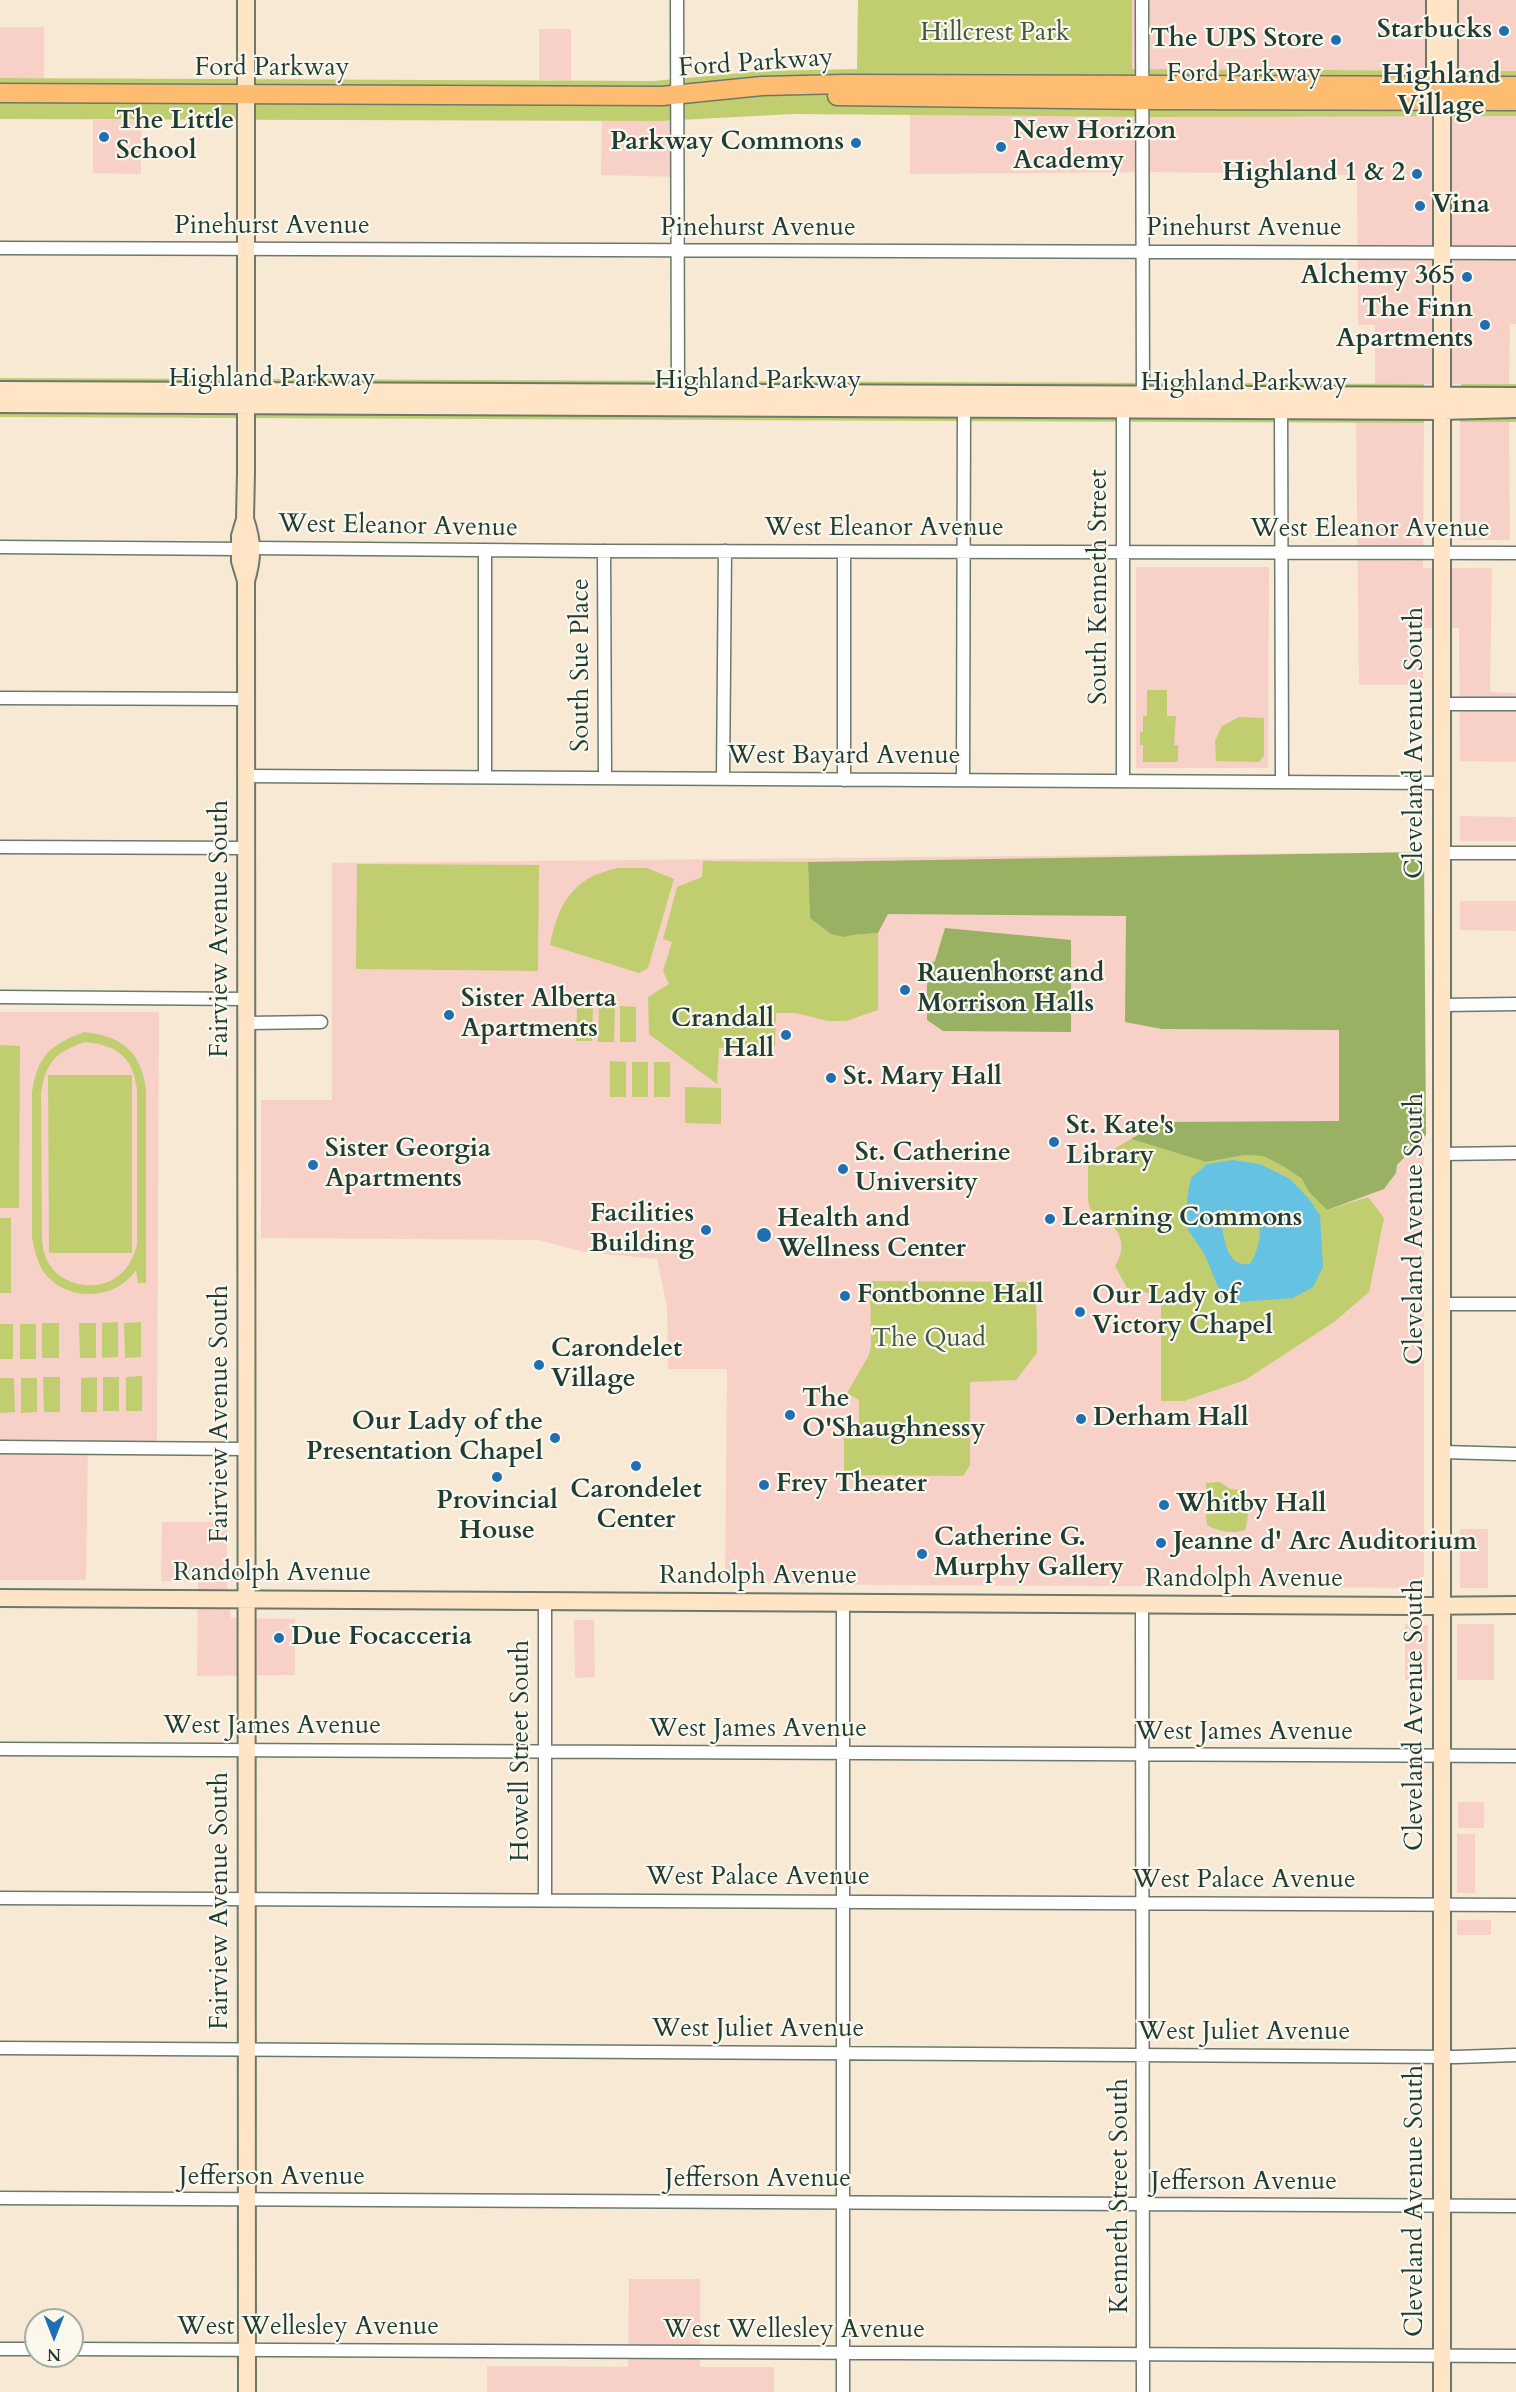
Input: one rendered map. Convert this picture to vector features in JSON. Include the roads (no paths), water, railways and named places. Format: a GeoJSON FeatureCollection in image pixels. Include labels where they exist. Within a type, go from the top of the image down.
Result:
{"type":"FeatureCollection","features":[{"type":"Feature","properties":{"kind":"main road","name":"Ford Parkway"},"geometry":{"type":"LineString","coordinates":[[0,104],[246,100],[677,100],[742,87],[804,84],[1142,93],[1441,94],[1516,101]]}},
{"type":"Feature","properties":{"kind":"main road","name":"Ford Parkway"},"geometry":{"type":"LineString","coordinates":[[1441,94],[1516,86]]}},
{"type":"Feature","properties":{"kind":"main road","name":"Ford Parkway"},"geometry":{"type":"LineString","coordinates":[[0,93],[246,100]]}},
{"type":"Feature","properties":{"kind":"street","name":"Fairview Avenue South"},"geometry":{"type":"LineString","coordinates":[[246,0],[245,519],[252,536],[246,548],[252,561],[246,581],[247,2392]]}},
{"type":"Feature","properties":{"kind":"street"},"geometry":{"type":"LineString","coordinates":[[677,0],[678,400]]}},
{"type":"Feature","properties":{"kind":"street"},"geometry":{"type":"LineString","coordinates":[[1142,0],[1143,401]]}},
{"type":"Feature","properties":{"kind":"street"},"geometry":{"type":"LineString","coordinates":[[1435,0],[1435,74],[1441,94]]}},
{"type":"Feature","properties":{"kind":"street"},"geometry":{"type":"LineString","coordinates":[[1441,94],[1449,75],[1449,0]]}},
{"type":"Feature","properties":{"kind":"street","name":"Cleveland Avenue South"},"geometry":{"type":"LineString","coordinates":[[1441,94],[1442,2392]]}},
{"type":"Feature","properties":{"kind":"street","name":"Pinehurst Avenue"},"geometry":{"type":"LineString","coordinates":[[0,248],[1516,253]]}},
{"type":"Feature","properties":{"kind":"street","name":"Highland Parkway"},"geometry":{"type":"LineString","coordinates":[[0,390],[246,398],[1441,403],[1516,409]]}},
{"type":"Feature","properties":{"kind":"street","name":"Highland Parkway"},"geometry":{"type":"LineString","coordinates":[[1441,403],[1516,396]]}},
{"type":"Feature","properties":{"kind":"street","name":"Highland Parkway"},"geometry":{"type":"LineString","coordinates":[[0,404],[246,398]]}},
{"type":"Feature","properties":{"kind":"street"},"geometry":{"type":"LineString","coordinates":[[963,780],[964,401]]}},
{"type":"Feature","properties":{"kind":"street","name":"South Kenneth Street"},"geometry":{"type":"LineString","coordinates":[[1123,401],[1123,781]]}},
{"type":"Feature","properties":{"kind":"street"},"geometry":{"type":"LineString","coordinates":[[1281,403],[1282,782]]}},
{"type":"Feature","properties":{"kind":"street","name":"West Eleanor Avenue"},"geometry":{"type":"LineString","coordinates":[[0,547],[725,552],[1516,553]]}},
{"type":"Feature","properties":{"kind":"street"},"geometry":{"type":"LineString","coordinates":[[485,550],[485,777]]}},
{"type":"Feature","properties":{"kind":"street","name":"South Sue Place"},"geometry":{"type":"LineString","coordinates":[[604,551],[605,778]]}},
{"type":"Feature","properties":{"kind":"street"},"geometry":{"type":"LineString","coordinates":[[723,779],[725,552]]}},
{"type":"Feature","properties":{"kind":"street"},"geometry":{"type":"LineString","coordinates":[[844,552],[844,780]]}},
{"type":"Feature","properties":{"kind":"street"},"geometry":{"type":"LineString","coordinates":[[0,698],[246,699]]}},
{"type":"Feature","properties":{"kind":"street"},"geometry":{"type":"LineString","coordinates":[[1441,704],[1516,704]]}},
{"type":"Feature","properties":{"kind":"street","name":"West Bayard Avenue"},"geometry":{"type":"LineString","coordinates":[[246,776],[1442,783]]}},
{"type":"Feature","properties":{"kind":"street"},"geometry":{"type":"LineString","coordinates":[[0,847],[246,848]]}},
{"type":"Feature","properties":{"kind":"street"},"geometry":{"type":"LineString","coordinates":[[1441,853],[1516,853]]}},
{"type":"Feature","properties":{"kind":"street"},"geometry":{"type":"LineString","coordinates":[[0,997],[247,999]]}},
{"type":"Feature","properties":{"kind":"street"},"geometry":{"type":"LineString","coordinates":[[1442,1005],[1516,1004]]}},
{"type":"Feature","properties":{"kind":"street"},"geometry":{"type":"LineString","coordinates":[[248,1023],[321,1022]]}},
{"type":"Feature","properties":{"kind":"street"},"geometry":{"type":"LineString","coordinates":[[1441,1154],[1516,1153]]}},
{"type":"Feature","properties":{"kind":"street"},"geometry":{"type":"LineString","coordinates":[[1442,1304],[1516,1304]]}},
{"type":"Feature","properties":{"kind":"street"},"geometry":{"type":"LineString","coordinates":[[0,1447],[246,1449]]}},
{"type":"Feature","properties":{"kind":"street"},"geometry":{"type":"LineString","coordinates":[[1442,1452],[1516,1454]]}},
{"type":"Feature","properties":{"kind":"street","name":"Randolph Avenue"},"geometry":{"type":"LineString","coordinates":[[0,1598],[1516,1605]]}},
{"type":"Feature","properties":{"kind":"street","name":"Howell Street South"},"geometry":{"type":"LineString","coordinates":[[545,1602],[545,1900]]}},
{"type":"Feature","properties":{"kind":"street"},"geometry":{"type":"LineString","coordinates":[[843,1603],[845,2203],[843,2392]]}},
{"type":"Feature","properties":{"kind":"street","name":"Kenneth Street South"},"geometry":{"type":"LineString","coordinates":[[1142,1604],[1143,2392]]}},
{"type":"Feature","properties":{"kind":"street","name":"West James Avenue"},"geometry":{"type":"LineString","coordinates":[[0,1749],[1516,1756]]}},
{"type":"Feature","properties":{"kind":"street","name":"West Palace Avenue"},"geometry":{"type":"LineString","coordinates":[[0,1898],[1516,1905]]}},
{"type":"Feature","properties":{"kind":"street","name":"West Juliet Avenue"},"geometry":{"type":"LineString","coordinates":[[0,2048],[1442,2057],[1516,2055]]}},
{"type":"Feature","properties":{"kind":"street","name":"Jefferson Avenue"},"geometry":{"type":"LineString","coordinates":[[0,2199],[1516,2206]]}},
{"type":"Feature","properties":{"kind":"street"},"geometry":{"type":"LineString","coordinates":[[0,2349],[24,2349]]}},
{"type":"Feature","properties":{"kind":"street","name":"West Wellesley Avenue"},"geometry":{"type":"LineString","coordinates":[[84,2349],[1516,2356]]}},
{"type":"Feature","properties":{"kind":"water"},"geometry":{"type":"Polygon","coordinates":[[[1233,1160],[1260,1164],[1290,1179],[1309,1199],[1320,1215],[1323,1267],[1313,1287],[1293,1298],[1238,1302],[1218,1287],[1204,1253],[1188,1230],[1187,1198],[1191,1178],[1207,1164],[1233,1160]],[[1225,1209],[1219,1215],[1230,1255],[1241,1264],[1250,1264],[1259,1241],[1258,1222],[1248,1214],[1225,1209]]]}},
{"type":"Feature","properties":{"kind":"place","name":"Starbucks"},"geometry":{"type":"Point","coordinates":[1504,31]}},
{"type":"Feature","properties":{"kind":"place","name":"The UPS Store"},"geometry":{"type":"Point","coordinates":[1336,40]}},
{"type":"Feature","properties":{"kind":"place","name":"The Little School"},"geometry":{"type":"Point","coordinates":[104,137]}},
{"type":"Feature","properties":{"kind":"place","name":"Parkway Commons"},"geometry":{"type":"Point","coordinates":[856,143]}},
{"type":"Feature","properties":{"kind":"place","name":"New Horizon Academy"},"geometry":{"type":"Point","coordinates":[1001,147]}},
{"type":"Feature","properties":{"kind":"place","name":"Highland 1 & 2"},"geometry":{"type":"Point","coordinates":[1417,174]}},
{"type":"Feature","properties":{"kind":"place","name":"Vina"},"geometry":{"type":"Point","coordinates":[1420,206]}},
{"type":"Feature","properties":{"kind":"place","name":"Alchemy 365"},"geometry":{"type":"Point","coordinates":[1467,277]}},
{"type":"Feature","properties":{"kind":"place","name":"The Finn Apartments"},"geometry":{"type":"Point","coordinates":[1485,325]}},
{"type":"Feature","properties":{"kind":"place","name":"Rauenhorst and Morrison Halls"},"geometry":{"type":"Point","coordinates":[905,990]}},
{"type":"Feature","properties":{"kind":"place","name":"Sister Alberta Apartments"},"geometry":{"type":"Point","coordinates":[449,1015]}},
{"type":"Feature","properties":{"kind":"place","name":"Crandall Hall"},"geometry":{"type":"Point","coordinates":[786,1035]}},
{"type":"Feature","properties":{"kind":"place","name":"St. Mary Hall"},"geometry":{"type":"Point","coordinates":[831,1078]}},
{"type":"Feature","properties":{"kind":"place","name":"St. Kate's Library"},"geometry":{"type":"Point","coordinates":[1054,1142]}},
{"type":"Feature","properties":{"kind":"place","name":"Sister Georgia Apartments"},"geometry":{"type":"Point","coordinates":[313,1165]}},
{"type":"Feature","properties":{"kind":"place","name":"St. Catherine University"},"geometry":{"type":"Point","coordinates":[843,1169]}},
{"type":"Feature","properties":{"kind":"place","name":"Learning Commons"},"geometry":{"type":"Point","coordinates":[1050,1219]}},
{"type":"Feature","properties":{"kind":"place","name":"Facilities Building"},"geometry":{"type":"Point","coordinates":[706,1230]}},
{"type":"Feature","properties":{"kind":"place","name":"Health and Wellness Center"},"geometry":{"type":"Point","coordinates":[764,1235]}},
{"type":"Feature","properties":{"kind":"place","name":"Fontbonne Hall"},"geometry":{"type":"Point","coordinates":[845,1296]}},
{"type":"Feature","properties":{"kind":"place","name":"Our Lady of Victory Chapel"},"geometry":{"type":"Point","coordinates":[1080,1312]}},
{"type":"Feature","properties":{"kind":"place","name":"Carondelet Village"},"geometry":{"type":"Point","coordinates":[539,1365]}},
{"type":"Feature","properties":{"kind":"place","name":"The O'Shaughnessy"},"geometry":{"type":"Point","coordinates":[790,1415]}},
{"type":"Feature","properties":{"kind":"place","name":"Derham Hall"},"geometry":{"type":"Point","coordinates":[1081,1419]}},
{"type":"Feature","properties":{"kind":"place","name":"Our Lady of the Presentation Chapel"},"geometry":{"type":"Point","coordinates":[555,1438]}},
{"type":"Feature","properties":{"kind":"place","name":"Carondelet Center"},"geometry":{"type":"Point","coordinates":[636,1466]}},
{"type":"Feature","properties":{"kind":"place","name":"Provincial House"},"geometry":{"type":"Point","coordinates":[497,1477]}},
{"type":"Feature","properties":{"kind":"place","name":"Frey Theater"},"geometry":{"type":"Point","coordinates":[764,1485]}},
{"type":"Feature","properties":{"kind":"place","name":"Whitby Hall"},"geometry":{"type":"Point","coordinates":[1164,1505]}},
{"type":"Feature","properties":{"kind":"place","name":"Jeanne d' Arc Auditorium"},"geometry":{"type":"Point","coordinates":[1161,1543]}},
{"type":"Feature","properties":{"kind":"place","name":"Catherine G. Murphy Gallery"},"geometry":{"type":"Point","coordinates":[922,1554]}},
{"type":"Feature","properties":{"kind":"place","name":"Due Focacceria"},"geometry":{"type":"Point","coordinates":[279,1638]}},
{"type":"Feature","properties":{"kind":"district","name":"Highland Village"},"geometry":{"type":"Point","coordinates":[1441,92]}},
{"type":"Feature","properties":{"kind":"park label","name":"Hillcrest Park"},"geometry":{"type":"Point","coordinates":[995,34]}},
{"type":"Feature","properties":{"kind":"park label","name":"The Quad"},"geometry":{"type":"Point","coordinates":[929,1340]}}]}
